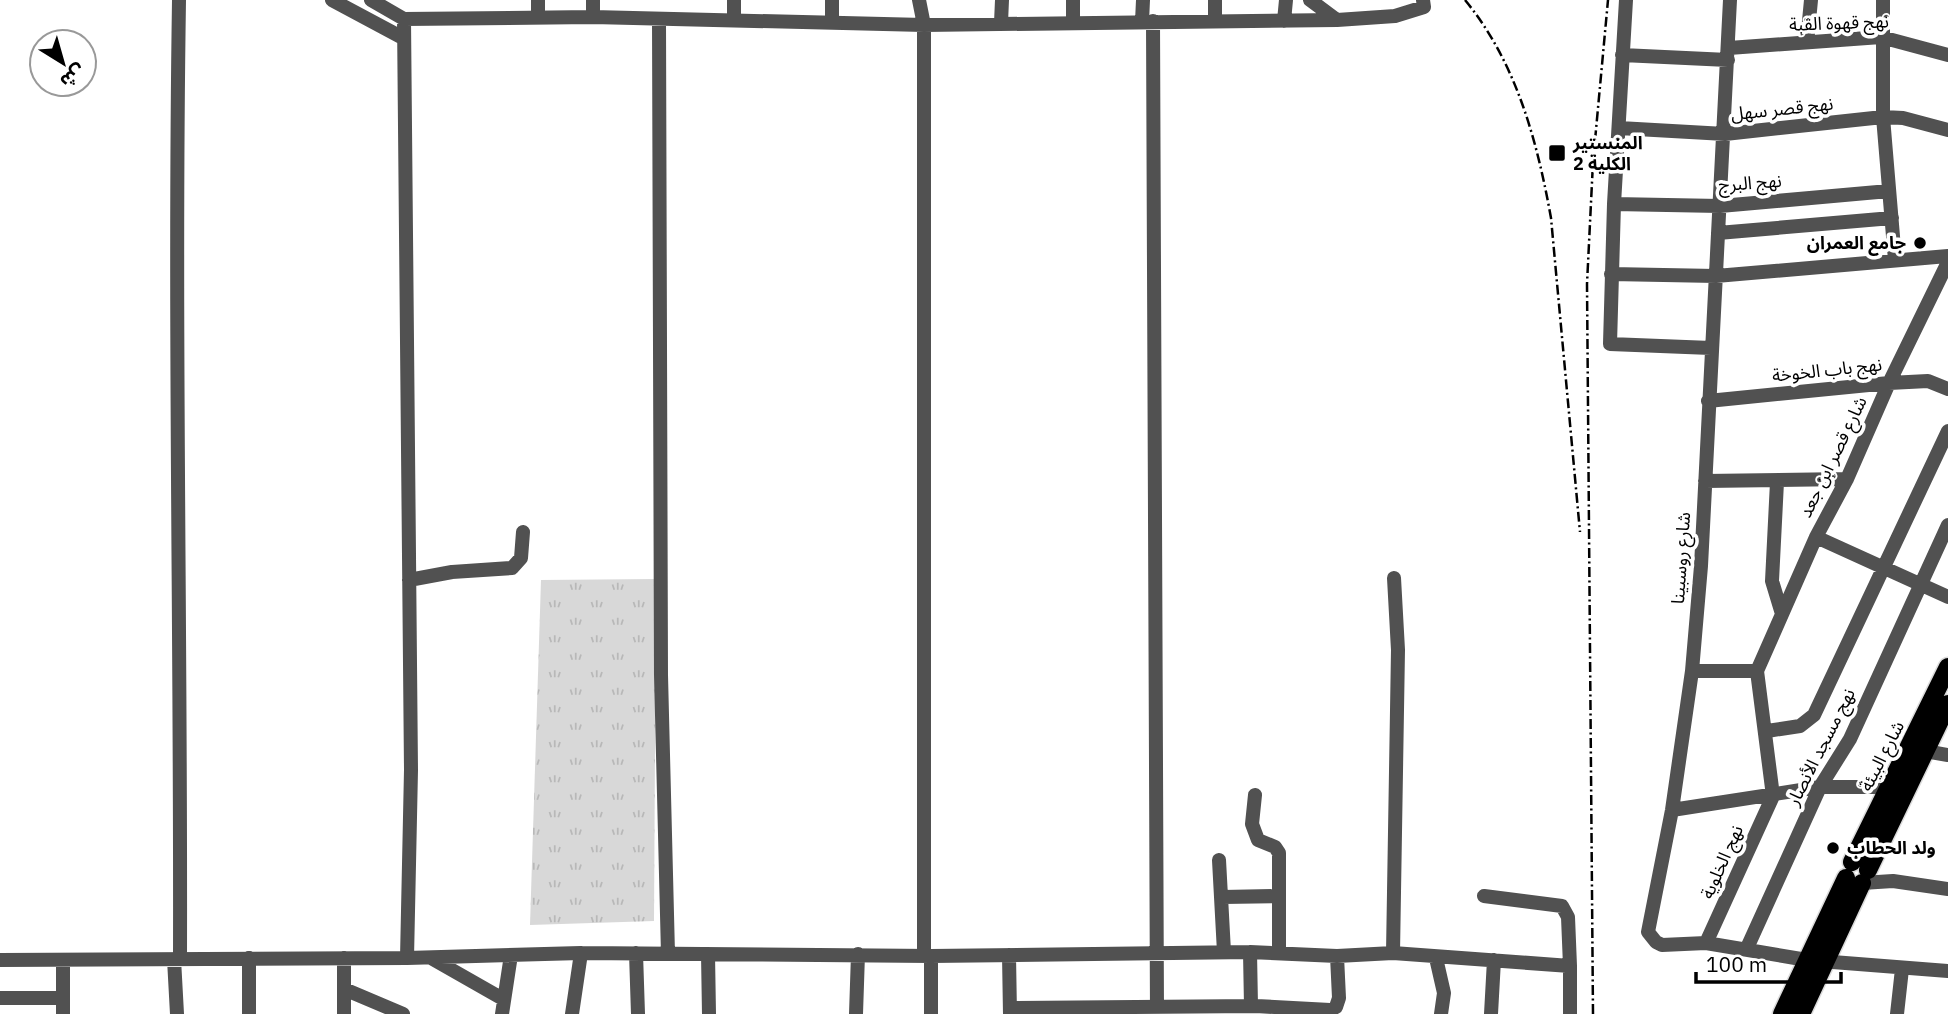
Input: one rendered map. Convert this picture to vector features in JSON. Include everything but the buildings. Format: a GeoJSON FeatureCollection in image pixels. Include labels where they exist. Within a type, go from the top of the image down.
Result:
{"type":"FeatureCollection","features":[{"type":"Feature","properties":{"kind":"main road","name":"شارع البيئة"},"geometry":{"type":"LineString","coordinates":[[1857,874],[1890,787],[1948,667]]}},
{"type":"Feature","properties":{"kind":"main road","name":"شارع البيئة"},"geometry":{"type":"LineString","coordinates":[[1782,1014],[1815,961],[1857,874],[1948,704]]}},
{"type":"Feature","properties":{"kind":"main road","name":"شارع البيئة"},"geometry":{"type":"LineString","coordinates":[[1801,1014],[1815,961]]}},
{"type":"Feature","properties":{"kind":"street"},"geometry":{"type":"LineString","coordinates":[[177,1014],[181,701],[176,211],[179,0]]}},
{"type":"Feature","properties":{"kind":"street"},"geometry":{"type":"LineString","coordinates":[[332,0],[403,38]]}},
{"type":"Feature","properties":{"kind":"street"},"geometry":{"type":"LineString","coordinates":[[371,0],[389,5],[404,19],[485,16],[593,17],[924,24],[1337,20],[1395,16],[1424,8],[1423,0]]}},
{"type":"Feature","properties":{"kind":"street"},"geometry":{"type":"LineString","coordinates":[[485,16],[486,0]]}},
{"type":"Feature","properties":{"kind":"street"},"geometry":{"type":"LineString","coordinates":[[538,0],[538,17]]}},
{"type":"Feature","properties":{"kind":"street"},"geometry":{"type":"LineString","coordinates":[[593,0],[593,17]]}},
{"type":"Feature","properties":{"kind":"street"},"geometry":{"type":"LineString","coordinates":[[734,0],[734,20]]}},
{"type":"Feature","properties":{"kind":"street"},"geometry":{"type":"LineString","coordinates":[[832,0],[832,22]]}},
{"type":"Feature","properties":{"kind":"street"},"geometry":{"type":"LineString","coordinates":[[919,0],[924,24],[928,956],[931,1014]]}},
{"type":"Feature","properties":{"kind":"street"},"geometry":{"type":"LineString","coordinates":[[1001,23],[1002,0]]}},
{"type":"Feature","properties":{"kind":"street"},"geometry":{"type":"LineString","coordinates":[[1073,0],[1073,22]]}},
{"type":"Feature","properties":{"kind":"street"},"geometry":{"type":"LineString","coordinates":[[1143,0],[1147,21],[1158,954],[1156,1010]]}},
{"type":"Feature","properties":{"kind":"street"},"geometry":{"type":"LineString","coordinates":[[1214,21],[1215,0]]}},
{"type":"Feature","properties":{"kind":"street"},"geometry":{"type":"LineString","coordinates":[[1284,21],[1286,0]]}},
{"type":"Feature","properties":{"kind":"street"},"geometry":{"type":"LineString","coordinates":[[1310,0],[1337,20]]}},
{"type":"Feature","properties":{"kind":"street"},"geometry":{"type":"LineString","coordinates":[[1626,0],[1614,204],[1610,344],[1711,348]]}},
{"type":"Feature","properties":{"kind":"street","name":"شارع روسبينا"},"geometry":{"type":"LineString","coordinates":[[1730,0],[1725,134],[1692,671],[1672,810],[1648,932],[1662,945],[1706,943],[1815,961],[1902,970],[1948,971]]}},
{"type":"Feature","properties":{"kind":"street"},"geometry":{"type":"LineString","coordinates":[[1807,42],[1811,0]]}},
{"type":"Feature","properties":{"kind":"street"},"geometry":{"type":"LineString","coordinates":[[1883,0],[1883,117],[1895,260]]}},
{"type":"Feature","properties":{"kind":"street"},"geometry":{"type":"LineString","coordinates":[[404,19],[411,769],[407,958]]}},
{"type":"Feature","properties":{"kind":"street"},"geometry":{"type":"LineString","coordinates":[[659,19],[661,675],[668,954]]}},
{"type":"Feature","properties":{"kind":"street","name":"نهج قهوة القبة"},"geometry":{"type":"LineString","coordinates":[[1622,55],[1729,54],[1807,42],[1881,37],[1948,55]]}},
{"type":"Feature","properties":{"kind":"street","name":"نهج قصر سهل"},"geometry":{"type":"LineString","coordinates":[[1619,128],[1725,134],[1883,117],[1903,118],[1948,131]]}},
{"type":"Feature","properties":{"kind":"street","name":"نهج البرج"},"geometry":{"type":"LineString","coordinates":[[1614,204],[1720,206],[1889,191]]}},
{"type":"Feature","properties":{"kind":"street"},"geometry":{"type":"LineString","coordinates":[[1718,233],[1892,218]]}},
{"type":"Feature","properties":{"kind":"street"},"geometry":{"type":"LineString","coordinates":[[1611,274],[1716,276],[1948,256]]}},
{"type":"Feature","properties":{"kind":"street","name":"شارع قصر ابن جعد"},"geometry":{"type":"LineString","coordinates":[[1757,671],[1816,537],[1847,479],[1889,383],[1948,262]]}},
{"type":"Feature","properties":{"kind":"street","name":"نهج باب الخوخة"},"geometry":{"type":"LineString","coordinates":[[1708,401],[1928,381],[1948,389]]}},
{"type":"Feature","properties":{"kind":"street"},"geometry":{"type":"LineString","coordinates":[[1767,731],[1800,726],[1814,715],[1948,431]]}},
{"type":"Feature","properties":{"kind":"street"},"geometry":{"type":"LineString","coordinates":[[1705,481],[1847,479]]}},
{"type":"Feature","properties":{"kind":"street"},"geometry":{"type":"LineString","coordinates":[[1777,482],[1772,581],[1782,614]]}},
{"type":"Feature","properties":{"kind":"street","name":"نهج مسجد الأنصار"},"geometry":{"type":"LineString","coordinates":[[1747,948],[1820,787],[1850,738],[1948,525]]}},
{"type":"Feature","properties":{"kind":"street"},"geometry":{"type":"LineString","coordinates":[[409,580],[464,571],[512,568],[521,558],[523,533]]}},
{"type":"Feature","properties":{"kind":"street"},"geometry":{"type":"LineString","coordinates":[[1816,537],[1948,597]]}},
{"type":"Feature","properties":{"kind":"street"},"geometry":{"type":"LineString","coordinates":[[1393,953],[1398,650],[1394,578]]}},
{"type":"Feature","properties":{"kind":"street"},"geometry":{"type":"LineString","coordinates":[[1692,671],[1757,671],[1767,731],[1773,796]]}},
{"type":"Feature","properties":{"kind":"street"},"geometry":{"type":"LineString","coordinates":[[1925,751],[1948,755]]}},
{"type":"Feature","properties":{"kind":"street"},"geometry":{"type":"LineString","coordinates":[[1672,810],[1820,787],[1890,787]]}},
{"type":"Feature","properties":{"kind":"street"},"geometry":{"type":"LineString","coordinates":[[1255,795],[1254,831],[1258,840],[1275,847],[1279,853],[1279,953]]}},
{"type":"Feature","properties":{"kind":"street","name":"نهج الخلوية"},"geometry":{"type":"LineString","coordinates":[[1706,943],[1773,796]]}},
{"type":"Feature","properties":{"kind":"street"},"geometry":{"type":"LineString","coordinates":[[1219,860],[1224,952]]}},
{"type":"Feature","properties":{"kind":"street"},"geometry":{"type":"LineString","coordinates":[[1857,874],[1948,889]]}},
{"type":"Feature","properties":{"kind":"street"},"geometry":{"type":"LineString","coordinates":[[1223,897],[1279,896]]}},
{"type":"Feature","properties":{"kind":"street"},"geometry":{"type":"LineString","coordinates":[[1484,896],[1562,906],[1568,917],[1570,1014]]}},
{"type":"Feature","properties":{"kind":"street"},"geometry":{"type":"LineString","coordinates":[[0,960],[430,958],[581,953],[928,956],[1250,952],[1337,956],[1393,953],[1570,966]]}},
{"type":"Feature","properties":{"kind":"street"},"geometry":{"type":"LineString","coordinates":[[1250,952],[1255,1008]]}},
{"type":"Feature","properties":{"kind":"street"},"geometry":{"type":"LineString","coordinates":[[572,1014],[581,953]]}},
{"type":"Feature","properties":{"kind":"street"},"geometry":{"type":"LineString","coordinates":[[636,953],[638,1014]]}},
{"type":"Feature","properties":{"kind":"street"},"geometry":{"type":"LineString","coordinates":[[708,954],[709,1014]]}},
{"type":"Feature","properties":{"kind":"street"},"geometry":{"type":"LineString","coordinates":[[856,1014],[858,954]]}},
{"type":"Feature","properties":{"kind":"street"},"geometry":{"type":"LineString","coordinates":[[430,958],[503,1007],[511,955]]}},
{"type":"Feature","properties":{"kind":"street"},"geometry":{"type":"LineString","coordinates":[[1009,955],[1010,1011],[1255,1008],[1319,1012],[1336,1007],[1339,998],[1337,956]]}},
{"type":"Feature","properties":{"kind":"street"},"geometry":{"type":"LineString","coordinates":[[249,958],[249,1014]]}},
{"type":"Feature","properties":{"kind":"street"},"geometry":{"type":"LineString","coordinates":[[344,958],[344,1014]]}},
{"type":"Feature","properties":{"kind":"street"},"geometry":{"type":"LineString","coordinates":[[1436,958],[1444,993],[1441,1014]]}},
{"type":"Feature","properties":{"kind":"street"},"geometry":{"type":"LineString","coordinates":[[63,960],[63,1014]]}},
{"type":"Feature","properties":{"kind":"street"},"geometry":{"type":"LineString","coordinates":[[1491,1014],[1494,960]]}},
{"type":"Feature","properties":{"kind":"street"},"geometry":{"type":"LineString","coordinates":[[1898,1014],[1902,970]]}},
{"type":"Feature","properties":{"kind":"street"},"geometry":{"type":"LineString","coordinates":[[344,989],[404,1014]]}},
{"type":"Feature","properties":{"kind":"street"},"geometry":{"type":"LineString","coordinates":[[0,998],[63,998]]}},
{"type":"Feature","properties":{"kind":"green space"},"geometry":{"type":"Polygon","coordinates":[[[656,579],[654,921],[530,925],[541,580],[656,579]]]}},
{"type":"Feature","properties":{"kind":"railway"},"geometry":{"type":"LineString","coordinates":[[1465,0],[1483,24],[1511,76],[1539,160],[1551,218],[1580,532]]}},
{"type":"Feature","properties":{"kind":"railway"},"geometry":{"type":"LineString","coordinates":[[1593,1014],[1587,284],[1593,162],[1608,0]]}},
{"type":"Feature","properties":{"kind":"place","name":"المنستير الكلية 2"},"geometry":{"type":"Point","coordinates":[1557,153]}},
{"type":"Feature","properties":{"kind":"place","name":"جامع العمران"},"geometry":{"type":"Point","coordinates":[1920,243]}},
{"type":"Feature","properties":{"kind":"place","name":"ولد الحطاب"},"geometry":{"type":"Point","coordinates":[1833,848]}}]}
